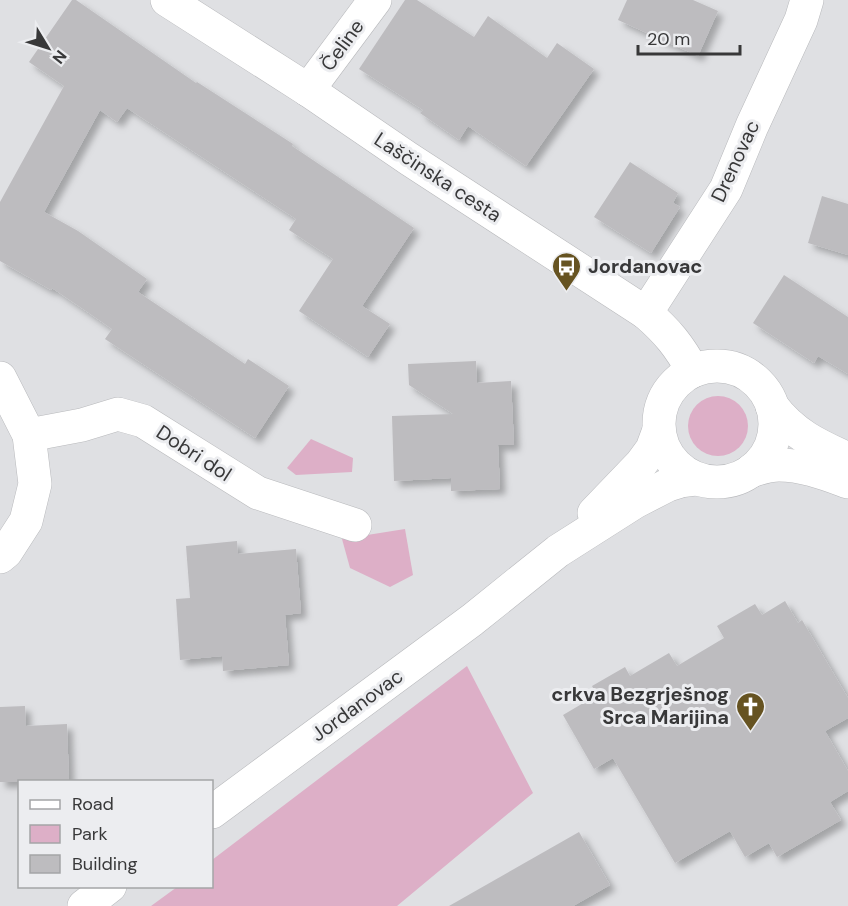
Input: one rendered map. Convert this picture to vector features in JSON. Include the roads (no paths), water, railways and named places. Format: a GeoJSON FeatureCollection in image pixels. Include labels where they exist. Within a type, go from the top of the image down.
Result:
{"type":"FeatureCollection","features":[{"type":"Feature","properties":{"kind":"main road","name":"Laščinska cesta"},"geometry":{"type":"LineString","coordinates":[[167,0],[309,90],[409,159],[646,313],[673,339],[693,371]]}},
{"type":"Feature","properties":{"kind":"main road","name":"Čeline"},"geometry":{"type":"LineString","coordinates":[[309,90],[375,0]]}},
{"type":"Feature","properties":{"kind":"main road","name":"Drenovac"},"geometry":{"type":"LineString","coordinates":[[646,313],[726,189],[801,20],[807,0]]}},
{"type":"Feature","properties":{"kind":"main road"},"geometry":{"type":"LineString","coordinates":[[751,471],[763,460],[771,446],[775,418],[768,396],[750,376],[735,369],[719,366],[693,371],[673,386],[665,398],[659,417],[661,441],[672,461],[682,471],[697,479],[726,482],[766,466],[795,466],[848,482]]}},
{"type":"Feature","properties":{"kind":"main road"},"geometry":{"type":"LineString","coordinates":[[0,378],[29,435],[35,484],[26,521],[6,552],[0,557]]}},
{"type":"Feature","properties":{"kind":"main road"},"geometry":{"type":"LineString","coordinates":[[772,406],[793,430],[821,447],[848,459]]}},
{"type":"Feature","properties":{"kind":"main road","name":"Dobri dol"},"geometry":{"type":"LineString","coordinates":[[29,435],[82,425],[118,414],[135,418],[258,494],[355,525]]}},
{"type":"Feature","properties":{"kind":"main road","name":"Jordanovac"},"geometry":{"type":"LineString","coordinates":[[558,551],[641,464],[652,448],[659,430]]}},
{"type":"Feature","properties":{"kind":"main road","name":"Jordanovac"},"geometry":{"type":"LineString","coordinates":[[213,811],[472,620],[558,551],[635,502],[668,485],[697,479]]}},
{"type":"Feature","properties":{"kind":"main road"},"geometry":{"type":"LineString","coordinates":[[84,906],[107,888]]}},
{"type":"Feature","properties":{"kind":"place","name":"Jordanovac"},"geometry":{"type":"Point","coordinates":[567,292]}},
{"type":"Feature","properties":{"kind":"place","name":"crkva Bezgrješnog Srca Marijina"},"geometry":{"type":"Point","coordinates":[750,732]}}]}
